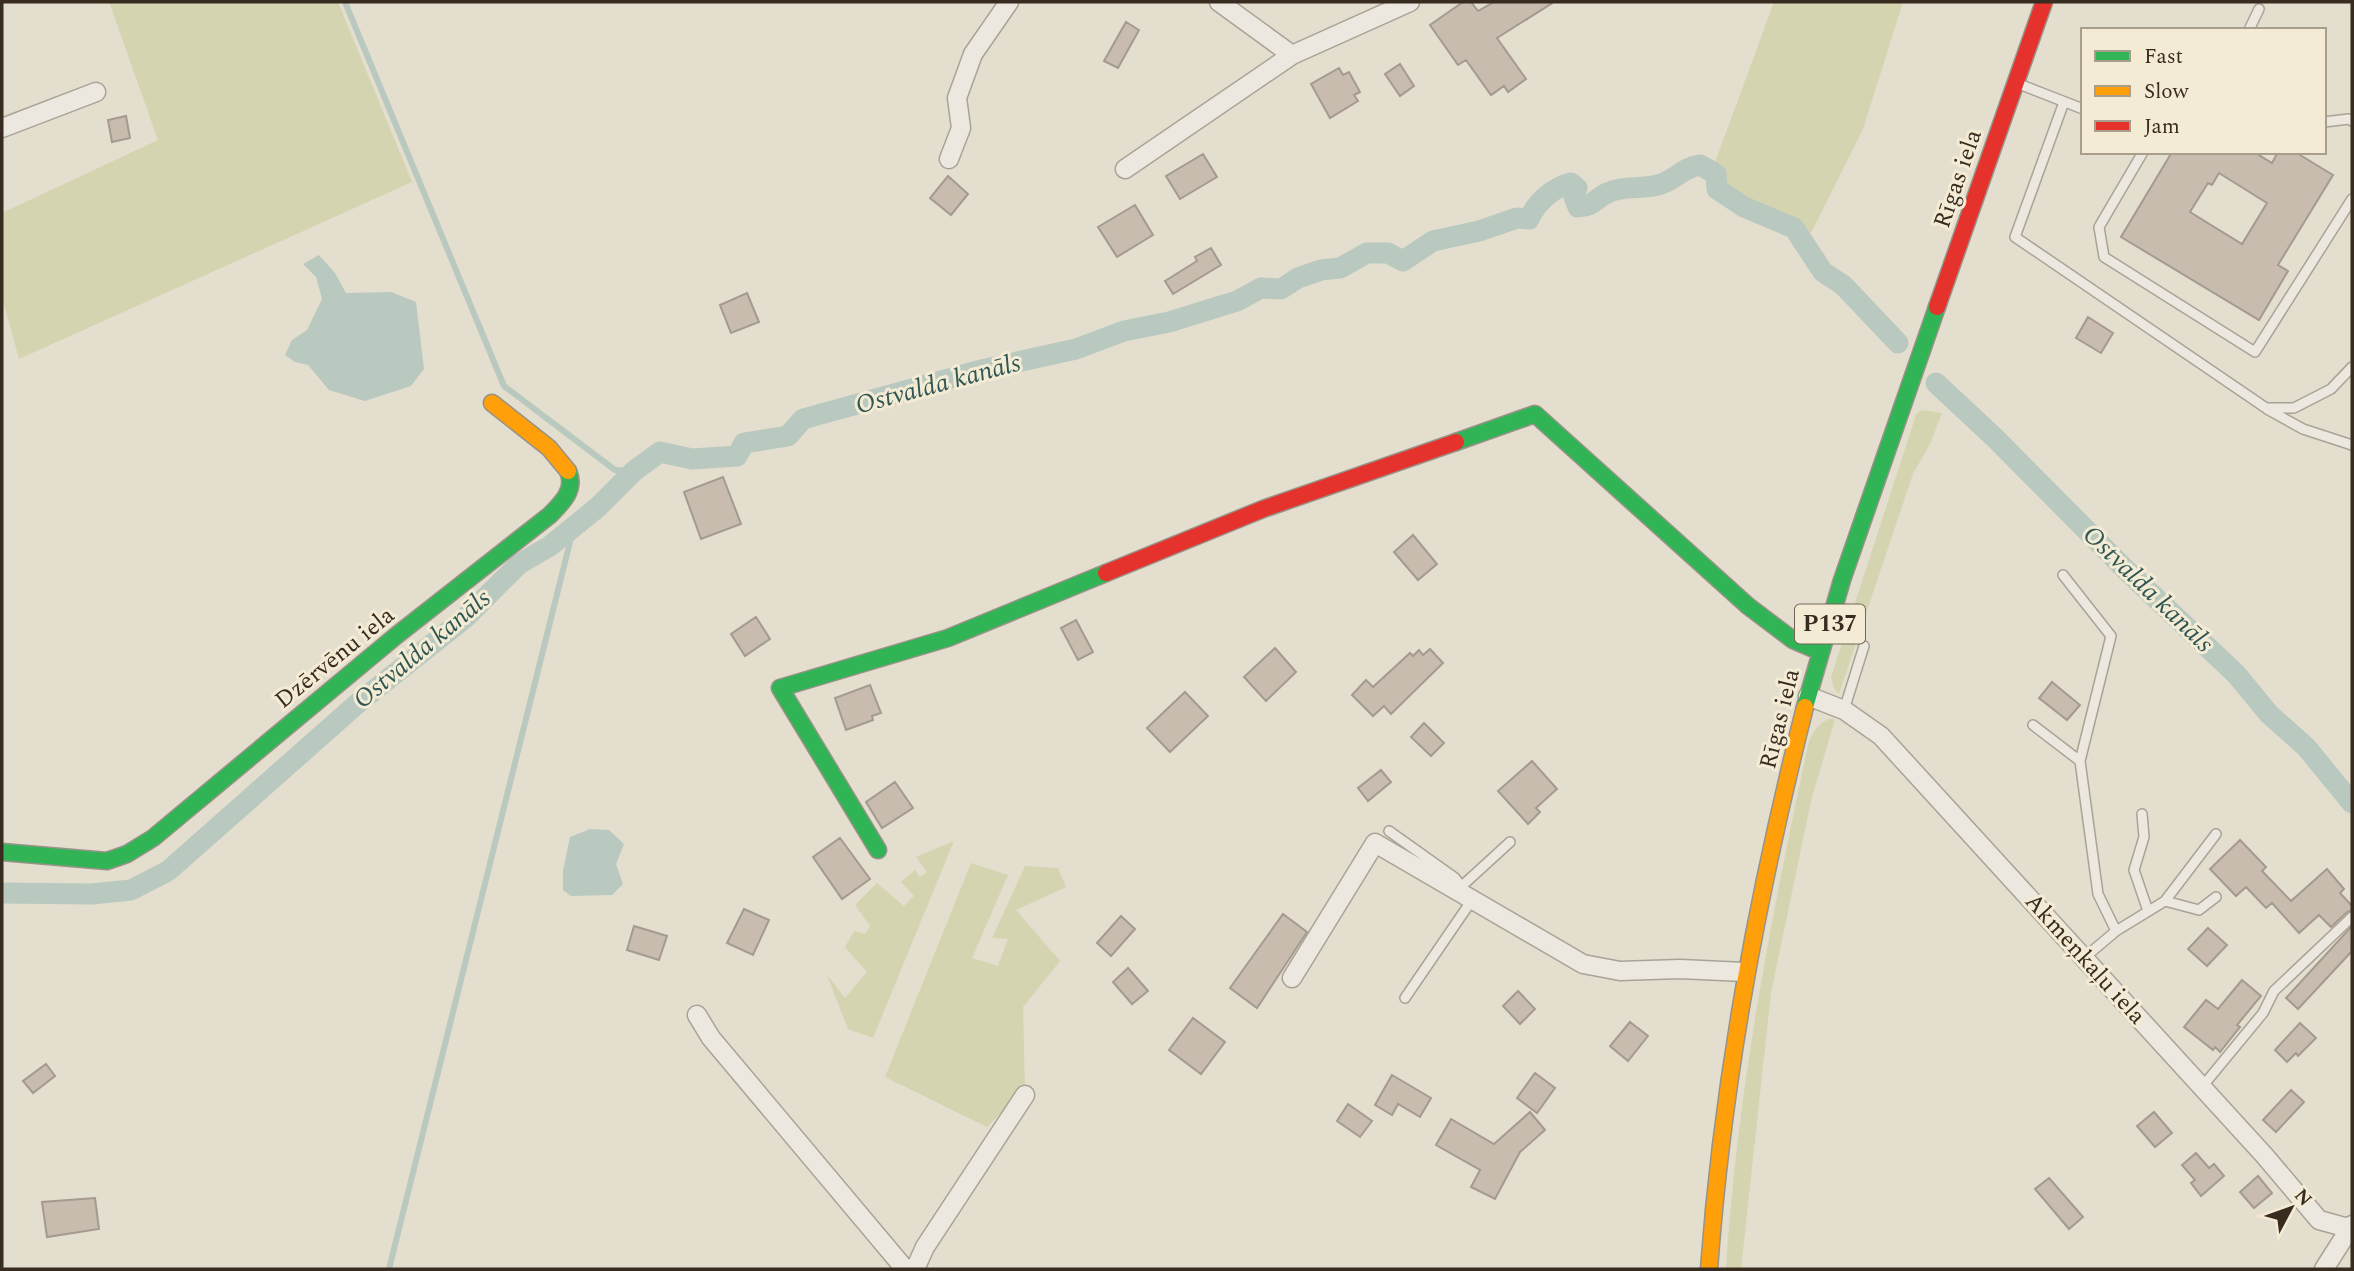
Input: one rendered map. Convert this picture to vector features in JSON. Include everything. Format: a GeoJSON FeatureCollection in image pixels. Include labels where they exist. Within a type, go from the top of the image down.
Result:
{"type":"FeatureCollection","features":[{"type":"Feature","properties":{"kind":"street"},"geometry":{"type":"LineString","coordinates":[[949,159],[961,128],[957,98],[973,54],[1009,2]]}},
{"type":"Feature","properties":{"kind":"street"},"geometry":{"type":"LineString","coordinates":[[1219,2],[1292,55]]}},
{"type":"Feature","properties":{"kind":"street"},"geometry":{"type":"LineString","coordinates":[[1125,169],[1292,55],[1410,2]]}},
{"type":"Feature","properties":{"kind":"street","name":"Rīgas iela"},"geometry":{"type":"LineString","coordinates":[[1709,1269],[1723,1122],[1744,972],[1758,900],[1808,696],[1877,481],[2044,2]]}},
{"type":"Feature","properties":{"kind":"street"},"geometry":{"type":"LineString","coordinates":[[2,128],[96,92]]}},
{"type":"Feature","properties":{"kind":"street","name":"Dzērvēnu iela"},"geometry":{"type":"LineString","coordinates":[[2,852],[107,861],[127,854],[153,838],[469,578],[555,511],[571,493],[572,479],[564,463],[546,445],[492,403]]}},
{"type":"Feature","properties":{"kind":"street"},"geometry":{"type":"LineString","coordinates":[[878,850],[780,688],[948,638],[1263,509],[1535,414],[1748,606],[1793,640],[1821,652]]}},
{"type":"Feature","properties":{"kind":"street","name":"Akmeņkaļu iela"},"geometry":{"type":"LineString","coordinates":[[1808,696],[1844,710],[1881,736],[2203,1087],[2319,1220],[2352,1227]]}},
{"type":"Feature","properties":{"kind":"street"},"geometry":{"type":"LineString","coordinates":[[1292,978],[1375,843],[1467,893],[1583,964],[1620,971],[1680,969],[1744,972]]}},
{"type":"Feature","properties":{"kind":"street"},"geometry":{"type":"LineString","coordinates":[[697,1015],[711,1038],[905,1269]]}},
{"type":"Feature","properties":{"kind":"street"},"geometry":{"type":"LineString","coordinates":[[915,1269],[925,1247],[1025,1094]]}},
{"type":"Feature","properties":{"kind":"street"},"geometry":{"type":"LineString","coordinates":[[2324,1269],[2352,1227]]}},
{"type":"Feature","properties":{"kind":"lane"},"geometry":{"type":"LineString","coordinates":[[2250,28],[2259,9]]}},
{"type":"Feature","properties":{"kind":"lane"},"geometry":{"type":"LineString","coordinates":[[2016,83],[2081,108]]}},
{"type":"Feature","properties":{"kind":"lane"},"geometry":{"type":"LineString","coordinates":[[2064,102],[2015,237],[2266,408],[2303,429],[2352,445]]}},
{"type":"Feature","properties":{"kind":"lane"},"geometry":{"type":"LineString","coordinates":[[2326,122],[2352,121]]}},
{"type":"Feature","properties":{"kind":"lane"},"geometry":{"type":"LineString","coordinates":[[2142,154],[2099,227],[2104,257],[2255,352],[2352,199]]}},
{"type":"Feature","properties":{"kind":"lane"},"geometry":{"type":"LineString","coordinates":[[2266,408],[2294,408],[2330,389],[2352,367]]}},
{"type":"Feature","properties":{"kind":"lane"},"geometry":{"type":"LineString","coordinates":[[2063,575],[2111,636],[2080,761],[2098,894],[2116,931]]}},
{"type":"Feature","properties":{"kind":"lane"},"geometry":{"type":"LineString","coordinates":[[1844,710],[1864,646]]}},
{"type":"Feature","properties":{"kind":"lane"},"geometry":{"type":"LineString","coordinates":[[2033,725],[2080,761]]}},
{"type":"Feature","properties":{"kind":"lane"},"geometry":{"type":"LineString","coordinates":[[2142,814],[2144,837],[2134,870],[2148,911]]}},
{"type":"Feature","properties":{"kind":"lane"},"geometry":{"type":"LineString","coordinates":[[1390,831],[1467,893]]}},
{"type":"Feature","properties":{"kind":"lane"},"geometry":{"type":"LineString","coordinates":[[2084,958],[2116,931],[2165,901],[2216,834]]}},
{"type":"Feature","properties":{"kind":"lane"},"geometry":{"type":"LineString","coordinates":[[1405,998],[1467,893],[1510,842]]}},
{"type":"Feature","properties":{"kind":"lane"},"geometry":{"type":"LineString","coordinates":[[2165,901],[2199,910],[2216,897]]}},
{"type":"Feature","properties":{"kind":"lane"},"geometry":{"type":"LineString","coordinates":[[2203,1087],[2263,1013],[2274,991],[2352,917]]}},
{"type":"Feature","properties":{"kind":"green space"},"geometry":{"type":"Polygon","coordinates":[[[109,2],[338,2],[412,182],[19,359],[2,297],[2,213],[158,140],[109,2]]]}},
{"type":"Feature","properties":{"kind":"green space"},"geometry":{"type":"Polygon","coordinates":[[[1774,2],[1903,2],[1863,129],[1811,233],[1710,176],[1774,2]]]}},
{"type":"Feature","properties":{"kind":"green space"},"geometry":{"type":"Polygon","coordinates":[[[1921,410],[1942,413],[1930,444],[1913,474],[1839,694],[1831,677],[1916,415],[1921,410]]]}},
{"type":"Feature","properties":{"kind":"green space"},"geometry":{"type":"Polygon","coordinates":[[[1829,719],[1835,719],[1811,801],[1771,993],[1741,1269],[1726,1269],[1747,1071],[1781,875],[1808,745],[1815,729],[1829,719]]]}},
{"type":"Feature","properties":{"kind":"green space"},"geometry":{"type":"Polygon","coordinates":[[[954,841],[873,1038],[848,1029],[827,975],[845,998],[867,972],[845,947],[854,931],[865,934],[870,926],[855,905],[877,883],[904,906],[914,896],[901,882],[915,870],[920,877],[927,872],[916,857],[954,841]]]}},
{"type":"Feature","properties":{"kind":"green space"},"geometry":{"type":"Polygon","coordinates":[[[971,863],[1008,875],[972,958],[998,966],[1008,939],[992,938],[1025,866],[1058,868],[1066,887],[1016,910],[1060,961],[1023,1007],[1025,1089],[987,1127],[885,1077],[971,863]]]}},
{"type":"Feature","properties":{"kind":"shaded area"},"geometry":{"type":"Polygon","coordinates":[[[319,255],[335,273],[346,293],[391,292],[416,302],[424,369],[411,386],[365,401],[329,390],[308,365],[295,362],[285,355],[292,340],[307,330],[322,299],[316,277],[303,264],[319,255]]]}},
{"type":"Feature","properties":{"kind":"shaded area"},"geometry":{"type":"Polygon","coordinates":[[[590,829],[609,830],[624,844],[616,864],[623,884],[612,895],[571,896],[563,890],[563,871],[570,837],[590,829]]]}},
{"type":"Feature","properties":{"kind":"building"},"geometry":{"type":"Polygon","coordinates":[[[1463,2],[1471,2],[1478,11],[1494,2],[1554,2],[1497,38],[1526,79],[1508,92],[1504,86],[1491,95],[1466,60],[1458,65],[1430,25],[1463,2]]]}},
{"type":"Feature","properties":{"kind":"building"},"geometry":{"type":"Polygon","coordinates":[[[1126,22],[1139,30],[1118,68],[1104,61],[1126,22]]]}},
{"type":"Feature","properties":{"kind":"building"},"geometry":{"type":"Polygon","coordinates":[[[1400,64],[1414,86],[1400,96],[1385,74],[1400,64]]]}},
{"type":"Feature","properties":{"kind":"building"},"geometry":{"type":"Polygon","coordinates":[[[1339,68],[1343,75],[1349,72],[1360,92],[1354,95],[1358,101],[1330,118],[1311,84],[1339,68]]]}},
{"type":"Feature","properties":{"kind":"building"},"geometry":{"type":"Polygon","coordinates":[[[126,116],[130,138],[112,142],[108,120],[126,116]]]}},
{"type":"Feature","properties":{"kind":"building"},"geometry":{"type":"Polygon","coordinates":[[[1203,154],[1217,177],[1180,199],[1166,176],[1203,154]]]}},
{"type":"Feature","properties":{"kind":"building"},"geometry":{"type":"Polygon","coordinates":[[[2171,154],[2257,154],[2272,163],[2277,154],[2298,154],[2333,175],[2278,265],[2288,271],[2259,320],[2121,237],[2171,154]],[[2219,173],[2212,185],[2208,183],[2190,212],[2242,244],[2267,203],[2219,173]]]}},
{"type":"Feature","properties":{"kind":"building"},"geometry":{"type":"Polygon","coordinates":[[[948,176],[968,194],[951,215],[930,198],[948,176]]]}},
{"type":"Feature","properties":{"kind":"building"},"geometry":{"type":"Polygon","coordinates":[[[1135,205],[1153,235],[1117,257],[1098,227],[1135,205]]]}},
{"type":"Feature","properties":{"kind":"building"},"geometry":{"type":"Polygon","coordinates":[[[1211,248],[1221,265],[1173,294],[1165,281],[1197,261],[1195,257],[1211,248]]]}},
{"type":"Feature","properties":{"kind":"building"},"geometry":{"type":"Polygon","coordinates":[[[747,293],[759,322],[731,333],[720,305],[747,293]]]}},
{"type":"Feature","properties":{"kind":"building"},"geometry":{"type":"Polygon","coordinates":[[[2088,317],[2113,333],[2101,353],[2076,338],[2088,317]]]}},
{"type":"Feature","properties":{"kind":"building"},"geometry":{"type":"Polygon","coordinates":[[[723,477],[741,524],[701,539],[684,492],[723,477]]]}},
{"type":"Feature","properties":{"kind":"building"},"geometry":{"type":"Polygon","coordinates":[[[1413,535],[1437,564],[1418,580],[1394,552],[1413,535]]]}},
{"type":"Feature","properties":{"kind":"building"},"geometry":{"type":"Polygon","coordinates":[[[756,617],[770,639],[745,656],[731,634],[756,617]]]}},
{"type":"Feature","properties":{"kind":"building"},"geometry":{"type":"Polygon","coordinates":[[[1076,620],[1093,652],[1078,660],[1061,628],[1076,620]]]}},
{"type":"Feature","properties":{"kind":"building"},"geometry":{"type":"Polygon","coordinates":[[[1275,648],[1296,672],[1266,701],[1244,677],[1275,648]]]}},
{"type":"Feature","properties":{"kind":"building"},"geometry":{"type":"Polygon","coordinates":[[[1430,649],[1443,663],[1391,714],[1384,706],[1373,716],[1352,695],[1366,680],[1373,687],[1410,653],[1413,656],[1419,650],[1423,655],[1430,649]]]}},
{"type":"Feature","properties":{"kind":"building"},"geometry":{"type":"Polygon","coordinates":[[[2052,682],[2080,705],[2067,720],[2039,698],[2052,682]]]}},
{"type":"Feature","properties":{"kind":"building"},"geometry":{"type":"Polygon","coordinates":[[[870,685],[881,713],[872,716],[873,720],[846,730],[835,698],[870,685]]]}},
{"type":"Feature","properties":{"kind":"building"},"geometry":{"type":"Polygon","coordinates":[[[1185,692],[1208,716],[1170,752],[1147,728],[1185,692]]]}},
{"type":"Feature","properties":{"kind":"building"},"geometry":{"type":"Polygon","coordinates":[[[1424,723],[1444,743],[1431,756],[1411,737],[1424,723]]]}},
{"type":"Feature","properties":{"kind":"building"},"geometry":{"type":"Polygon","coordinates":[[[1532,761],[1557,789],[1536,808],[1540,812],[1528,824],[1498,791],[1532,761]]]}},
{"type":"Feature","properties":{"kind":"building"},"geometry":{"type":"Polygon","coordinates":[[[1381,770],[1391,782],[1368,801],[1358,788],[1381,770]]]}},
{"type":"Feature","properties":{"kind":"building"},"geometry":{"type":"Polygon","coordinates":[[[895,782],[913,808],[882,828],[866,802],[895,782]]]}},
{"type":"Feature","properties":{"kind":"building"},"geometry":{"type":"Polygon","coordinates":[[[840,838],[870,879],[842,899],[813,857],[840,838]]]}},
{"type":"Feature","properties":{"kind":"building"},"geometry":{"type":"Polygon","coordinates":[[[2240,840],[2266,867],[2262,871],[2291,901],[2327,869],[2344,889],[2340,893],[2352,906],[2352,910],[2331,927],[2319,915],[2299,933],[2272,903],[2266,908],[2246,887],[2236,896],[2210,869],[2240,840]]]}},
{"type":"Feature","properties":{"kind":"building"},"geometry":{"type":"Polygon","coordinates":[[[744,909],[769,920],[753,955],[727,943],[744,909]]]}},
{"type":"Feature","properties":{"kind":"building"},"geometry":{"type":"Polygon","coordinates":[[[1283,914],[1307,932],[1257,1008],[1230,988],[1283,914]]]}},
{"type":"Feature","properties":{"kind":"building"},"geometry":{"type":"Polygon","coordinates":[[[1121,916],[1135,929],[1111,956],[1097,943],[1121,916]]]}},
{"type":"Feature","properties":{"kind":"building"},"geometry":{"type":"Polygon","coordinates":[[[634,926],[667,936],[659,960],[627,950],[634,926]]]}},
{"type":"Feature","properties":{"kind":"building"},"geometry":{"type":"Polygon","coordinates":[[[2352,926],[2352,951],[2298,1009],[2286,998],[2352,926]]]}},
{"type":"Feature","properties":{"kind":"building"},"geometry":{"type":"Polygon","coordinates":[[[2208,928],[2227,945],[2207,966],[2188,949],[2208,928]]]}},
{"type":"Feature","properties":{"kind":"building"},"geometry":{"type":"Polygon","coordinates":[[[1128,968],[1148,991],[1132,1004],[1113,982],[1128,968]]]}},
{"type":"Feature","properties":{"kind":"building"},"geometry":{"type":"Polygon","coordinates":[[[2242,980],[2261,996],[2237,1025],[2240,1027],[2220,1052],[2215,1047],[2213,1050],[2184,1027],[2206,1000],[2218,1009],[2242,980]]]}},
{"type":"Feature","properties":{"kind":"building"},"geometry":{"type":"Polygon","coordinates":[[[1518,991],[1535,1009],[1520,1024],[1503,1006],[1518,991]]]}},
{"type":"Feature","properties":{"kind":"building"},"geometry":{"type":"Polygon","coordinates":[[[1193,1018],[1225,1042],[1201,1074],[1169,1050],[1193,1018]]]}},
{"type":"Feature","properties":{"kind":"building"},"geometry":{"type":"Polygon","coordinates":[[[1630,1022],[1648,1036],[1628,1061],[1610,1046],[1630,1022]]]}},
{"type":"Feature","properties":{"kind":"building"},"geometry":{"type":"Polygon","coordinates":[[[2300,1023],[2316,1038],[2298,1056],[2296,1053],[2287,1062],[2275,1050],[2300,1023]]]}},
{"type":"Feature","properties":{"kind":"building"},"geometry":{"type":"Polygon","coordinates":[[[46,1064],[55,1076],[33,1093],[23,1081],[46,1064]]]}},
{"type":"Feature","properties":{"kind":"building"},"geometry":{"type":"Polygon","coordinates":[[[1535,1073],[1555,1088],[1537,1113],[1517,1098],[1535,1073]]]}},
{"type":"Feature","properties":{"kind":"building"},"geometry":{"type":"Polygon","coordinates":[[[1392,1075],[1431,1098],[1420,1117],[1398,1104],[1392,1115],[1375,1105],[1392,1075]]]}},
{"type":"Feature","properties":{"kind":"building"},"geometry":{"type":"Polygon","coordinates":[[[2291,1090],[2304,1102],[2276,1132],[2263,1120],[2291,1090]]]}},
{"type":"Feature","properties":{"kind":"building"},"geometry":{"type":"Polygon","coordinates":[[[1348,1104],[1372,1121],[1360,1137],[1337,1121],[1348,1104]]]}},
{"type":"Feature","properties":{"kind":"building"},"geometry":{"type":"Polygon","coordinates":[[[1530,1112],[1545,1130],[1520,1152],[1495,1199],[1471,1187],[1480,1170],[1436,1145],[1451,1119],[1494,1144],[1530,1112]]]}},
{"type":"Feature","properties":{"kind":"building"},"geometry":{"type":"Polygon","coordinates":[[[2154,1112],[2172,1133],[2155,1147],[2137,1126],[2154,1112]]]}},
{"type":"Feature","properties":{"kind":"building"},"geometry":{"type":"Polygon","coordinates":[[[2196,1153],[2209,1168],[2214,1164],[2224,1176],[2201,1196],[2191,1183],[2195,1180],[2182,1165],[2196,1153]]]}},
{"type":"Feature","properties":{"kind":"building"},"geometry":{"type":"Polygon","coordinates":[[[2258,1176],[2272,1193],[2254,1208],[2240,1192],[2258,1176]]]}},
{"type":"Feature","properties":{"kind":"building"},"geometry":{"type":"Polygon","coordinates":[[[2049,1178],[2083,1217],[2069,1229],[2035,1189],[2049,1178]]]}},
{"type":"Feature","properties":{"kind":"building"},"geometry":{"type":"Polygon","coordinates":[[[95,1198],[99,1229],[47,1237],[42,1202],[95,1198]]]}},
{"type":"Feature","properties":{"kind":"waterway"},"geometry":{"type":"LineString","coordinates":[[345,2],[504,386],[615,470],[634,471]]}},
{"type":"Feature","properties":{"kind":"waterway","name":"Ostvalda kanāls"},"geometry":{"type":"LineString","coordinates":[[2,893],[92,894],[131,890],[168,871],[358,703],[465,618],[519,564],[550,546],[598,507],[634,471],[660,452],[692,459],[737,456],[744,443],[788,436],[803,419],[977,371],[1076,349],[1124,331],[1169,322],[1237,301],[1261,288],[1281,289],[1298,278],[1321,270],[1340,268],[1367,253],[1388,253],[1403,261],[1433,241],[1479,231],[1517,218],[1529,219],[1546,196],[1571,183],[1577,188],[1574,197],[1578,207],[1591,204],[1614,191],[1661,184],[1689,168],[1700,165],[1716,174],[1717,189],[1744,207],[1794,228],[1823,272],[1843,285],[1898,343]]}},
{"type":"Feature","properties":{"kind":"waterway","name":"Ostvalda kanāls"},"geometry":{"type":"LineString","coordinates":[[1936,383],[2236,674],[2269,714],[2306,747],[2352,803]]}},
{"type":"Feature","properties":{"kind":"waterway"},"geometry":{"type":"LineString","coordinates":[[389,1269],[574,526]]}},
{"type":"Feature","properties":{"kind":"traffic: fast"},"geometry":{"type":"LineString","coordinates":[[1805,707],[1842,580],[1937,307]]}},
{"type":"Feature","properties":{"kind":"traffic: fast"},"geometry":{"type":"LineString","coordinates":[[1456,442],[1535,414],[1748,606],[1793,640],[1821,652]]}},
{"type":"Feature","properties":{"kind":"traffic: fast"},"geometry":{"type":"LineString","coordinates":[[2,852],[107,861],[127,854],[153,838],[397,635],[550,515],[564,500],[569,489],[568,471]]}},
{"type":"Feature","properties":{"kind":"traffic: fast"},"geometry":{"type":"LineString","coordinates":[[878,850],[780,688],[948,638],[1106,573]]}},
{"type":"Feature","properties":{"kind":"traffic: slow"},"geometry":{"type":"LineString","coordinates":[[492,403],[549,448],[568,471]]}},
{"type":"Feature","properties":{"kind":"traffic: slow"},"geometry":{"type":"LineString","coordinates":[[1709,1269],[1733,1056],[1772,846],[1805,707]]}},
{"type":"Feature","properties":{"kind":"traffic: jam"},"geometry":{"type":"LineString","coordinates":[[1937,307],[2044,2]]}},
{"type":"Feature","properties":{"kind":"traffic: jam"},"geometry":{"type":"LineString","coordinates":[[1106,573],[1263,509],[1456,442]]}}]}
